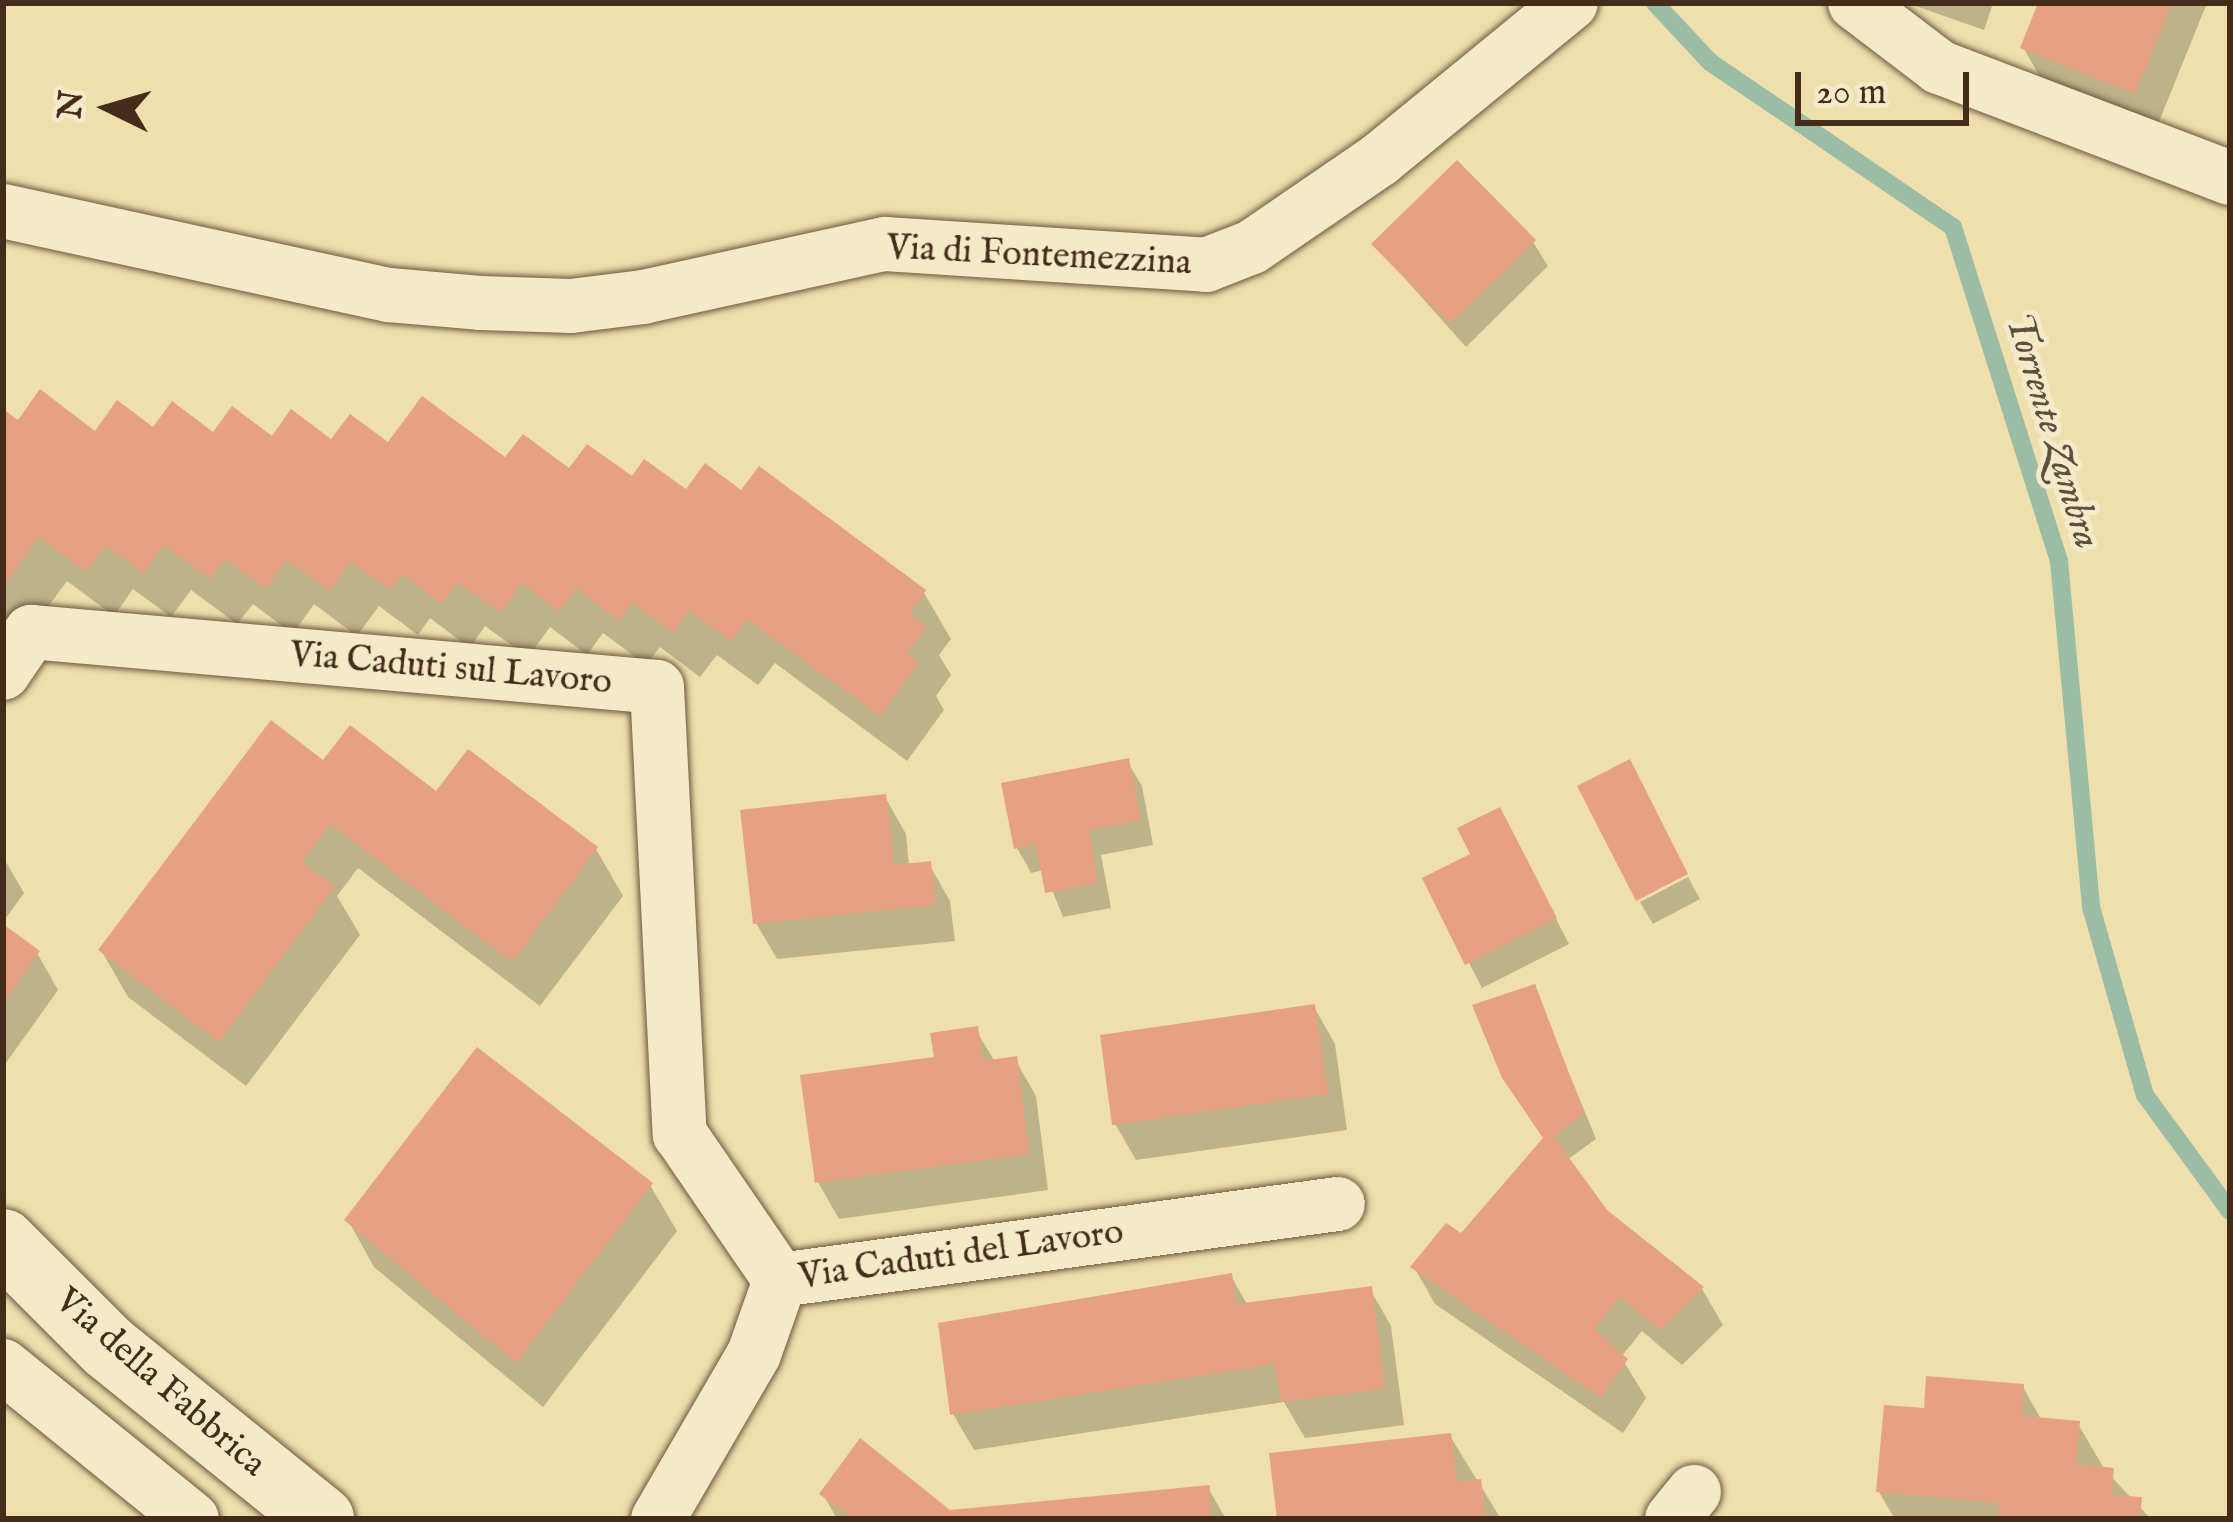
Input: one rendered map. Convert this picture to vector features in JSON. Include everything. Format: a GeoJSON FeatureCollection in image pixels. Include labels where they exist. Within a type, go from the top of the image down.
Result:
{"type":"FeatureCollection","features":[{"type":"Feature","properties":{"kind":"street","name":"Via di Fontemezzina"},"geometry":{"type":"LineString","coordinates":[[3,211],[389,295],[480,303],[572,306],[643,297],[885,244],[1205,265],[1252,247],[1378,160],[1571,3]]}},
{"type":"Feature","properties":{"kind":"street"},"geometry":{"type":"LineString","coordinates":[[1855,3],[1939,67],[2230,178]]}},
{"type":"Feature","properties":{"kind":"street","name":"Via Caduti sul Lavoro"},"geometry":{"type":"LineString","coordinates":[[3,673],[31,632],[657,687],[680,1134],[780,1280]]}},
{"type":"Feature","properties":{"kind":"street","name":"Via Caduti del Lavoro"},"geometry":{"type":"LineString","coordinates":[[658,1519],[754,1354],[780,1280],[1338,1204]]}},
{"type":"Feature","properties":{"kind":"street","name":"Via della Fabbrica"},"geometry":{"type":"LineString","coordinates":[[3,1242],[108,1347],[321,1519]]}},
{"type":"Feature","properties":{"kind":"street"},"geometry":{"type":"LineString","coordinates":[[3,1366],[192,1519]]}},
{"type":"Feature","properties":{"kind":"building"},"geometry":{"type":"Polygon","coordinates":[[[2038,3],[2172,3],[2135,94],[2020,48],[2038,3]]]}},
{"type":"Feature","properties":{"kind":"building"},"geometry":{"type":"Polygon","coordinates":[[[1457,160],[1536,240],[1450,324],[1371,244],[1457,160]]]}},
{"type":"Feature","properties":{"kind":"building"},"geometry":{"type":"Polygon","coordinates":[[[40,389],[95,431],[117,400],[153,427],[172,401],[213,432],[232,406],[272,436],[291,409],[331,439],[350,414],[388,442],[422,396],[505,457],[523,434],[569,468],[587,444],[632,476],[644,459],[686,489],[705,463],[741,490],[759,466],[926,590],[910,613],[926,627],[906,655],[919,662],[880,716],[747,619],[731,641],[689,610],[673,633],[632,602],[619,621],[576,588],[559,611],[522,583],[500,613],[458,582],[442,604],[402,574],[390,590],[351,562],[329,591],[287,560],[266,589],[225,559],[210,579],[164,545],[144,573],[106,545],[86,571],[39,537],[3,586],[3,409],[18,420],[40,389]]]}},
{"type":"Feature","properties":{"kind":"building"},"geometry":{"type":"Polygon","coordinates":[[[271,720],[323,760],[350,725],[436,791],[468,749],[598,847],[512,962],[330,824],[302,862],[335,886],[219,1042],[98,950],[271,720]]]}},
{"type":"Feature","properties":{"kind":"building"},"geometry":{"type":"Polygon","coordinates":[[[1129,758],[1141,820],[1089,830],[1098,883],[1045,893],[1036,844],[1014,849],[1001,783],[1129,758]]]}},
{"type":"Feature","properties":{"kind":"building"},"geometry":{"type":"Polygon","coordinates":[[[1630,759],[1688,874],[1636,901],[1577,786],[1630,759]]]}},
{"type":"Feature","properties":{"kind":"building"},"geometry":{"type":"Polygon","coordinates":[[[886,794],[894,865],[931,861],[936,905],[753,924],[740,810],[886,794]]]}},
{"type":"Feature","properties":{"kind":"building"},"geometry":{"type":"Polygon","coordinates":[[[1500,807],[1557,918],[1465,965],[1422,878],[1470,854],[1457,828],[1500,807]]]}},
{"type":"Feature","properties":{"kind":"building"},"geometry":{"type":"Polygon","coordinates":[[[3,924],[40,951],[3,1003],[3,924]]]}},
{"type":"Feature","properties":{"kind":"building"},"geometry":{"type":"Polygon","coordinates":[[[1535,984],[1584,1113],[1554,1137],[1607,1210],[1704,1287],[1660,1330],[1620,1297],[1594,1329],[1628,1359],[1601,1398],[1410,1267],[1446,1223],[1461,1233],[1543,1138],[1502,1078],[1472,1005],[1535,984]]]}},
{"type":"Feature","properties":{"kind":"building"},"geometry":{"type":"Polygon","coordinates":[[[1315,1004],[1328,1094],[1112,1125],[1100,1035],[1315,1004]]]}},
{"type":"Feature","properties":{"kind":"building"},"geometry":{"type":"Polygon","coordinates":[[[978,1026],[983,1061],[1017,1056],[1029,1154],[815,1183],[800,1075],[934,1057],[930,1033],[978,1026]]]}},
{"type":"Feature","properties":{"kind":"building"},"geometry":{"type":"Polygon","coordinates":[[[477,1047],[653,1183],[516,1363],[344,1220],[477,1047]]]}},
{"type":"Feature","properties":{"kind":"building"},"geometry":{"type":"Polygon","coordinates":[[[1232,1273],[1236,1304],[1372,1286],[1385,1389],[1281,1402],[1275,1364],[950,1415],[938,1323],[1232,1273]]]}},
{"type":"Feature","properties":{"kind":"building"},"geometry":{"type":"Polygon","coordinates":[[[1926,1376],[2024,1384],[2022,1416],[2080,1421],[2076,1464],[2114,1468],[2111,1495],[2142,1497],[2140,1519],[1997,1519],[1999,1503],[1876,1492],[1884,1405],[1924,1408],[1926,1376]]]}},
{"type":"Feature","properties":{"kind":"building"},"geometry":{"type":"Polygon","coordinates":[[[1451,1433],[1457,1482],[1481,1479],[1486,1519],[1277,1519],[1269,1453],[1451,1433]]]}},
{"type":"Feature","properties":{"kind":"building"},"geometry":{"type":"Polygon","coordinates":[[[860,1438],[950,1510],[1210,1485],[1210,1519],[854,1519],[819,1494],[860,1438]]]}},
{"type":"Feature","properties":{"kind":"waterway","name":"Torrente Zambra"},"geometry":{"type":"LineString","coordinates":[[1655,3],[1710,62],[1953,227],[2059,561],[2091,907],[2145,1095],[2230,1211]]}}]}
